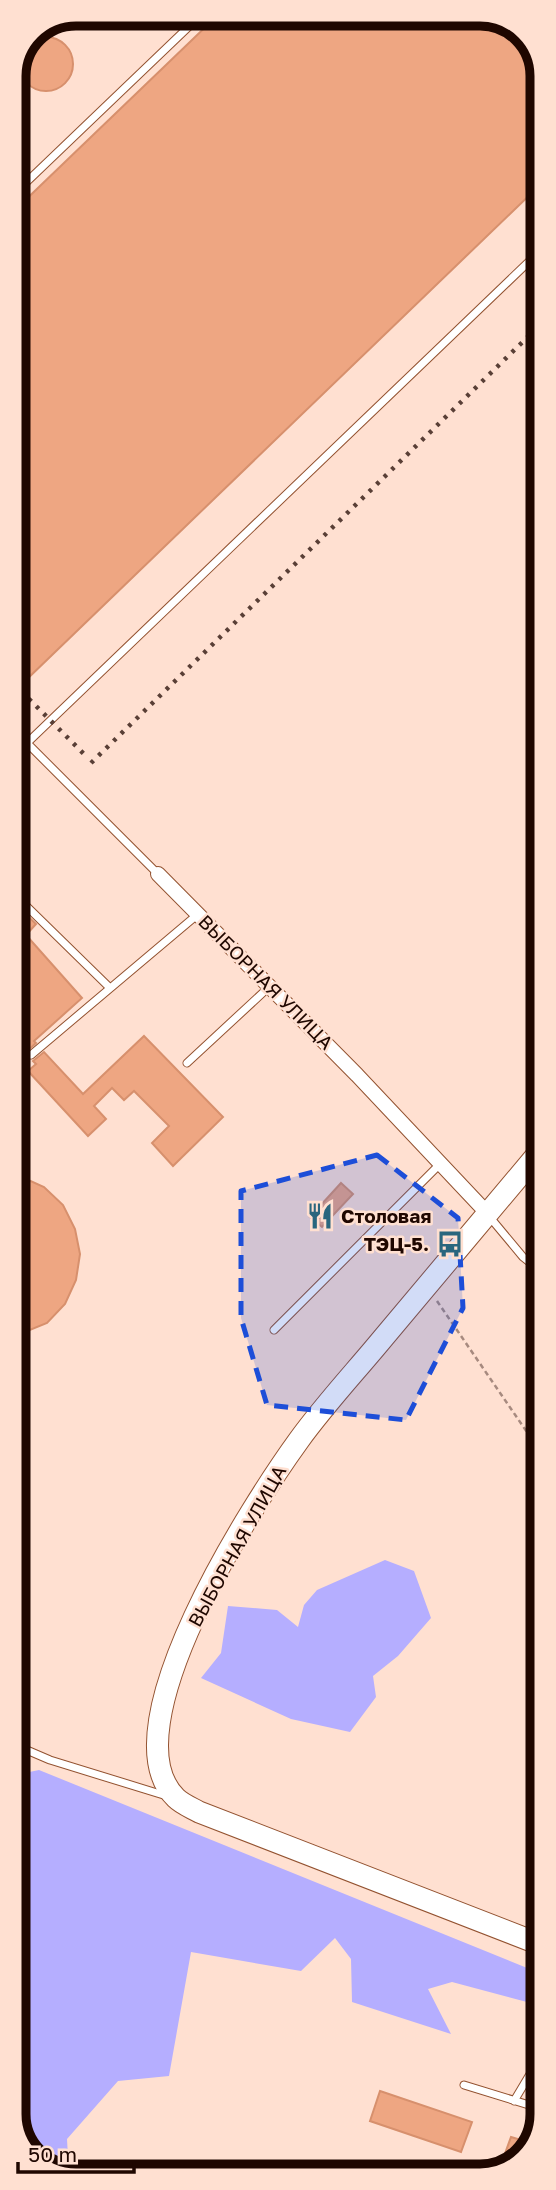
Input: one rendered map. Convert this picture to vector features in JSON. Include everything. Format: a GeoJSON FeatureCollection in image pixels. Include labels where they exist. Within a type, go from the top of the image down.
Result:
{"type":"FeatureCollection","features":[{"type":"Feature","properties":{"kind":"main road","name":"ВЫБОРНАЯ УЛИЦА"},"geometry":{"type":"LineString","coordinates":[[177,1800],[159,1767],[156,1748],[160,1711],[200,1603],[264,1491],[301,1438],[530,1163]]}},
{"type":"Feature","properties":{"kind":"main road"},"geometry":{"type":"LineString","coordinates":[[177,1800],[199,1812],[530,1940]]}},
{"type":"Feature","properties":{"kind":"street","name":"ВЫБОРНАЯ УЛИЦА"},"geometry":{"type":"LineString","coordinates":[[158,874],[488,1214]]}},
{"type":"Feature","properties":{"kind":"lane"},"geometry":{"type":"LineString","coordinates":[[26,183],[189,26]]}},
{"type":"Feature","properties":{"kind":"lane"},"geometry":{"type":"LineString","coordinates":[[158,874],[27,743],[530,261]]}},
{"type":"Feature","properties":{"kind":"lane"},"geometry":{"type":"LineString","coordinates":[[26,905],[109,987]]}},
{"type":"Feature","properties":{"kind":"lane"},"geometry":{"type":"LineString","coordinates":[[31,1055],[198,914]]}},
{"type":"Feature","properties":{"kind":"lane"},"geometry":{"type":"LineString","coordinates":[[187,1063],[269,986]]}},
{"type":"Feature","properties":{"kind":"lane"},"geometry":{"type":"LineString","coordinates":[[274,1330],[440,1164]]}},
{"type":"Feature","properties":{"kind":"lane"},"geometry":{"type":"LineString","coordinates":[[488,1214],[530,1263]]}},
{"type":"Feature","properties":{"kind":"lane"},"geometry":{"type":"LineString","coordinates":[[26,1750],[50,1760],[177,1800]]}},
{"type":"Feature","properties":{"kind":"lane"},"geometry":{"type":"LineString","coordinates":[[514,2101],[530,2074]]}},
{"type":"Feature","properties":{"kind":"lane"},"geometry":{"type":"LineString","coordinates":[[464,2085],[530,2106]]}},
{"type":"Feature","properties":{"kind":"path"},"geometry":{"type":"LineString","coordinates":[[426,1286],[530,1437]]}},
{"type":"Feature","properties":{"kind":"highlighted area"},"geometry":{"type":"Polygon","coordinates":[[[377,1155],[458,1218],[463,1308],[406,1420],[267,1405],[241,1318],[241,1191],[377,1155]]]}},
{"type":"Feature","properties":{"kind":"shaded area"},"geometry":{"type":"Polygon","coordinates":[[[385,1560],[414,1571],[431,1618],[398,1656],[373,1676],[376,1697],[350,1732],[291,1719],[201,1678],[221,1653],[228,1606],[277,1610],[298,1627],[304,1605],[317,1590],[385,1560]]]}},
{"type":"Feature","properties":{"kind":"shaded area"},"geometry":{"type":"Polygon","coordinates":[[[39,1770],[530,1969],[530,2003],[452,1982],[428,1989],[451,2034],[352,2002],[351,1959],[335,1938],[301,1971],[191,1952],[169,2076],[118,2081],[67,2139],[68,2163],[57,2160],[43,2151],[33,2139],[26,2113],[26,1773],[39,1770]]]}},
{"type":"Feature","properties":{"kind":"building"},"geometry":{"type":"Polygon","coordinates":[[[207,26],[483,26],[499,30],[513,39],[523,51],[529,67],[530,195],[26,680],[26,199],[207,26]]]}},
{"type":"Feature","properties":{"kind":"building"},"geometry":{"type":"Polygon","coordinates":[[[46,37],[65,45],[71,54],[71,74],[65,83],[56,89],[36,89],[26,82],[30,57],[46,37]]]}},
{"type":"Feature","properties":{"kind":"building"},"geometry":{"type":"Polygon","coordinates":[[[26,914],[36,924],[26,935],[26,914]]]}},
{"type":"Feature","properties":{"kind":"building"},"geometry":{"type":"Polygon","coordinates":[[[26,935],[82,998],[34,1041],[36,1043],[26,1052],[26,935]]]}},
{"type":"Feature","properties":{"kind":"building"},"geometry":{"type":"Polygon","coordinates":[[[144,1036],[223,1117],[173,1166],[152,1143],[169,1126],[134,1091],[124,1100],[112,1088],[94,1106],[106,1119],[88,1136],[28,1071],[36,1064],[33,1061],[44,1052],[83,1094],[144,1036]]]}},
{"type":"Feature","properties":{"kind":"building"},"geometry":{"type":"Polygon","coordinates":[[[26,1179],[44,1187],[63,1205],[75,1229],[80,1254],[76,1280],[65,1304],[47,1323],[26,1332],[26,1179]]]}},
{"type":"Feature","properties":{"kind":"building"},"geometry":{"type":"Polygon","coordinates":[[[341,1183],[353,1194],[322,1227],[310,1217],[341,1183]]]}},
{"type":"Feature","properties":{"kind":"building"},"geometry":{"type":"Polygon","coordinates":[[[380,2091],[472,2122],[461,2152],[370,2121],[380,2091]]]}},
{"type":"Feature","properties":{"kind":"building"},"geometry":{"type":"Polygon","coordinates":[[[511,2137],[522,2140],[513,2151],[503,2158],[511,2137]]]}},
{"type":"Feature","properties":{"kind":"railway"},"geometry":{"type":"LineString","coordinates":[[91,763],[530,335]]}},
{"type":"Feature","properties":{"kind":"railway"},"geometry":{"type":"LineString","coordinates":[[26,696],[85,755]]}},
{"type":"Feature","properties":{"kind":"place","name":"Столовая"},"geometry":{"type":"Point","coordinates":[320,1216]}},
{"type":"Feature","properties":{"kind":"place","name":"ТЭЦ-5."},"geometry":{"type":"Point","coordinates":[450,1244]}}]}
